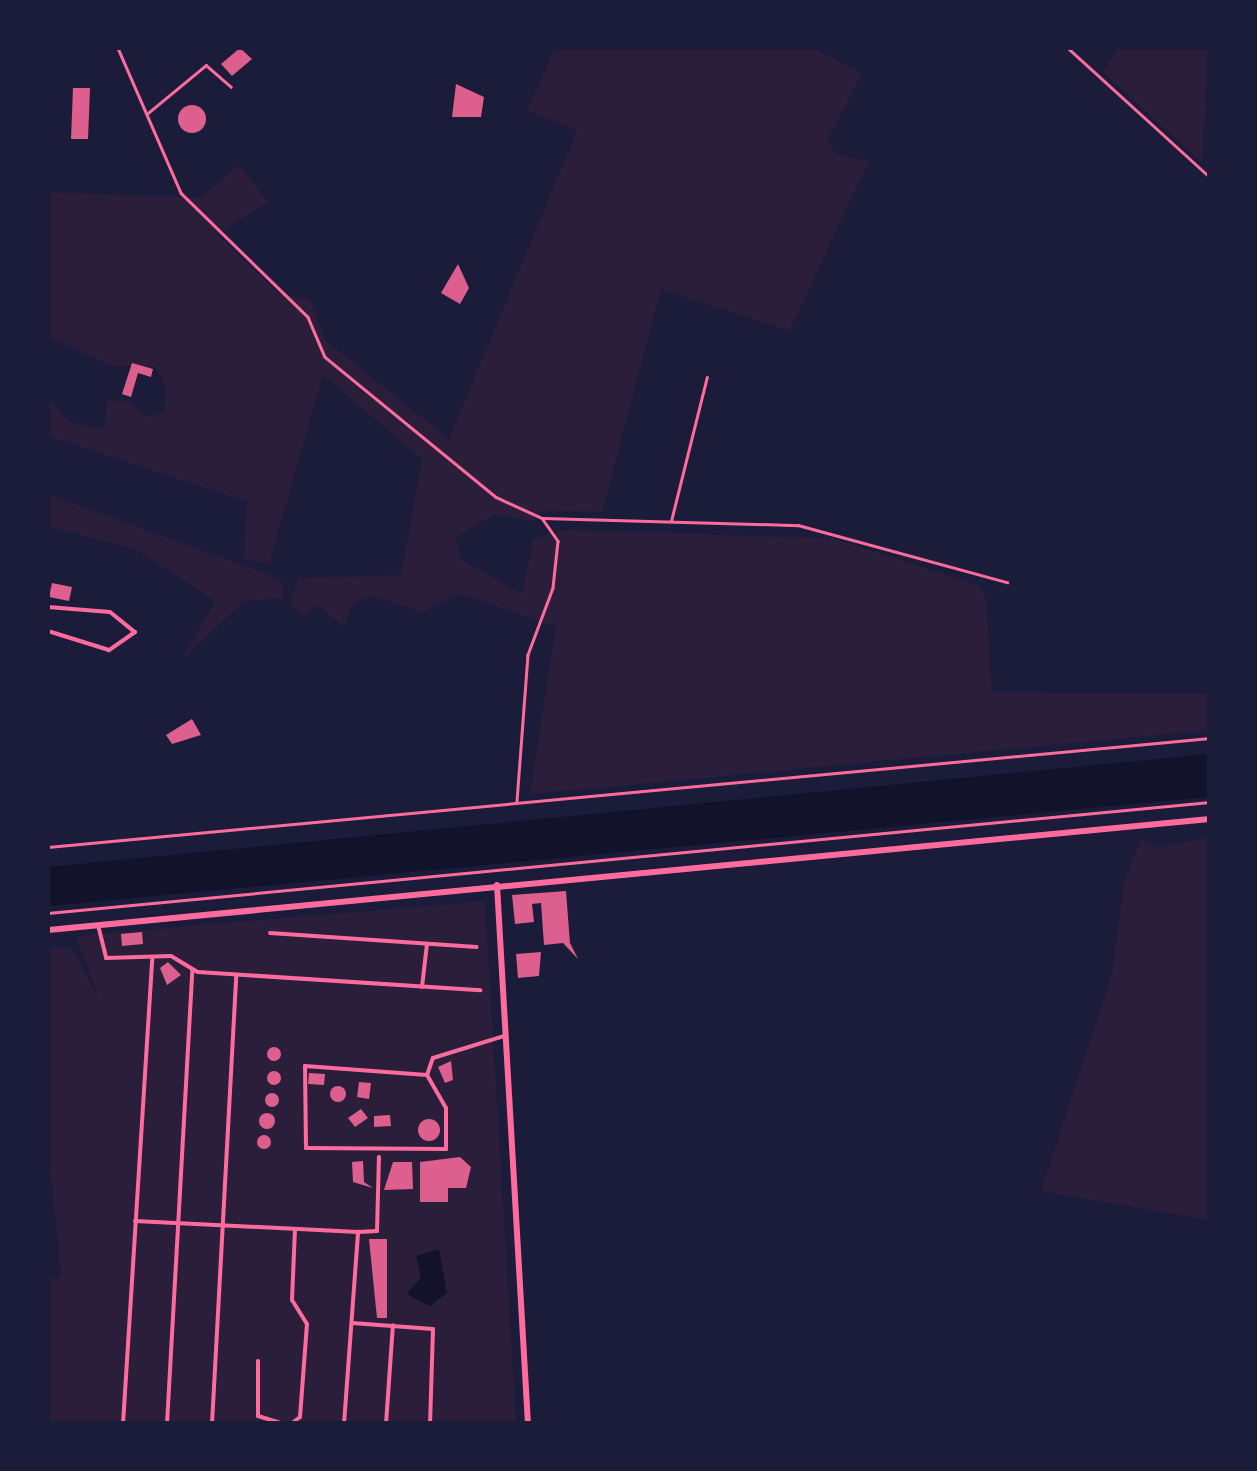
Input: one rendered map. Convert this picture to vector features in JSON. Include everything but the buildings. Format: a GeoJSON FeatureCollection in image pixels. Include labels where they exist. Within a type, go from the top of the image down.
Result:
{"type":"FeatureCollection","features":[{"type":"Feature","properties":{"kind":"street"},"geometry":{"type":"LineString","coordinates":[[48,930],[1210,818]]}},
{"type":"Feature","properties":{"kind":"street"},"geometry":{"type":"LineString","coordinates":[[498,885],[528,1424]]}},
{"type":"Feature","properties":{"kind":"lane"},"geometry":{"type":"LineString","coordinates":[[48,606],[110,612],[135,632],[109,650],[48,631]]}},
{"type":"Feature","properties":{"kind":"lane"},"geometry":{"type":"LineString","coordinates":[[98,925],[106,958],[171,956],[192,971],[480,990]]}},
{"type":"Feature","properties":{"kind":"lane"},"geometry":{"type":"LineString","coordinates":[[270,933],[477,947]]}},
{"type":"Feature","properties":{"kind":"lane"},"geometry":{"type":"LineString","coordinates":[[422,987],[428,944]]}},
{"type":"Feature","properties":{"kind":"lane"},"geometry":{"type":"LineString","coordinates":[[123,1424],[152,958]]}},
{"type":"Feature","properties":{"kind":"lane"},"geometry":{"type":"LineString","coordinates":[[167,1424],[192,971]]}},
{"type":"Feature","properties":{"kind":"lane"},"geometry":{"type":"LineString","coordinates":[[212,1424],[236,974]]}},
{"type":"Feature","properties":{"kind":"lane"},"geometry":{"type":"LineString","coordinates":[[427,1074],[305,1066],[306,1148],[379,1156],[446,1149],[446,1108],[427,1074],[433,1058],[504,1036]]}},
{"type":"Feature","properties":{"kind":"lane"},"geometry":{"type":"LineString","coordinates":[[136,1221],[376,1232],[379,1156]]}},
{"type":"Feature","properties":{"kind":"lane"},"geometry":{"type":"LineString","coordinates":[[258,1361],[258,1416],[287,1424],[300,1417],[307,1324],[292,1300],[295,1229]]}},
{"type":"Feature","properties":{"kind":"lane"},"geometry":{"type":"LineString","coordinates":[[344,1424],[358,1232]]}},
{"type":"Feature","properties":{"kind":"lane"},"geometry":{"type":"LineString","coordinates":[[352,1323],[433,1329],[430,1424]]}},
{"type":"Feature","properties":{"kind":"lane"},"geometry":{"type":"LineString","coordinates":[[386,1424],[393,1325]]}},
{"type":"Feature","properties":{"kind":"path"},"geometry":{"type":"LineString","coordinates":[[118,48],[181,193],[308,317],[326,357],[496,498],[542,518],[846,534],[1007,582]]}},
{"type":"Feature","properties":{"kind":"path"},"geometry":{"type":"LineString","coordinates":[[1068,48],[1210,177]]}},
{"type":"Feature","properties":{"kind":"path"},"geometry":{"type":"LineString","coordinates":[[147,114],[206,65],[231,87]]}},
{"type":"Feature","properties":{"kind":"path"},"geometry":{"type":"LineString","coordinates":[[671,522],[707,376]]}},
{"type":"Feature","properties":{"kind":"path"},"geometry":{"type":"LineString","coordinates":[[517,803],[528,655],[556,567],[558,541],[542,518]]}},
{"type":"Feature","properties":{"kind":"path"},"geometry":{"type":"LineString","coordinates":[[48,847],[1210,738]]}},
{"type":"Feature","properties":{"kind":"path"},"geometry":{"type":"LineString","coordinates":[[48,913],[1210,802]]}},
{"type":"Feature","properties":{"kind":"shaded area"},"geometry":{"type":"Polygon","coordinates":[[[555,48],[813,48],[862,74],[827,140],[836,154],[869,161],[789,331],[661,289],[602,512],[538,511],[533,522],[495,514],[456,537],[460,559],[522,594],[533,539],[564,530],[832,538],[977,585],[986,598],[992,693],[1209,694],[1209,730],[530,794],[556,627],[461,594],[423,612],[372,596],[354,602],[344,627],[318,605],[304,616],[290,605],[298,578],[401,575],[422,459],[323,375],[269,564],[244,559],[247,502],[48,436],[48,398],[69,422],[105,429],[106,401],[130,401],[147,417],[164,411],[166,389],[156,367],[112,366],[48,337],[48,192],[200,198],[239,165],[268,202],[217,234],[278,293],[310,300],[326,341],[449,439],[577,131],[527,110],[555,48]]]}},
{"type":"Feature","properties":{"kind":"shaded area"},"geometry":{"type":"Polygon","coordinates":[[[1118,48],[1209,48],[1202,163],[1103,72],[1118,48]]]}},
{"type":"Feature","properties":{"kind":"shaded area"},"geometry":{"type":"Polygon","coordinates":[[[48,494],[267,574],[282,581],[283,598],[244,601],[182,660],[215,601],[137,550],[48,526],[48,494]]]}},
{"type":"Feature","properties":{"kind":"shaded area"},"geometry":{"type":"Polygon","coordinates":[[[1209,754],[1209,797],[48,906],[48,867],[1209,754]]]}},
{"type":"Feature","properties":{"kind":"shaded area"},"geometry":{"type":"Polygon","coordinates":[[[1209,837],[1209,1220],[1041,1191],[1112,974],[1124,882],[1141,839],[1158,848],[1209,837]]]}},
{"type":"Feature","properties":{"kind":"shaded area"},"geometry":{"type":"Polygon","coordinates":[[[485,901],[516,1423],[48,1423],[48,1279],[61,1277],[48,1144],[48,948],[71,948],[99,998],[76,936],[485,901]]]}},
{"type":"Feature","properties":{"kind":"shaded area"},"geometry":{"type":"Polygon","coordinates":[[[439,1249],[447,1293],[430,1306],[407,1294],[421,1277],[416,1256],[439,1249]]]}}]}
